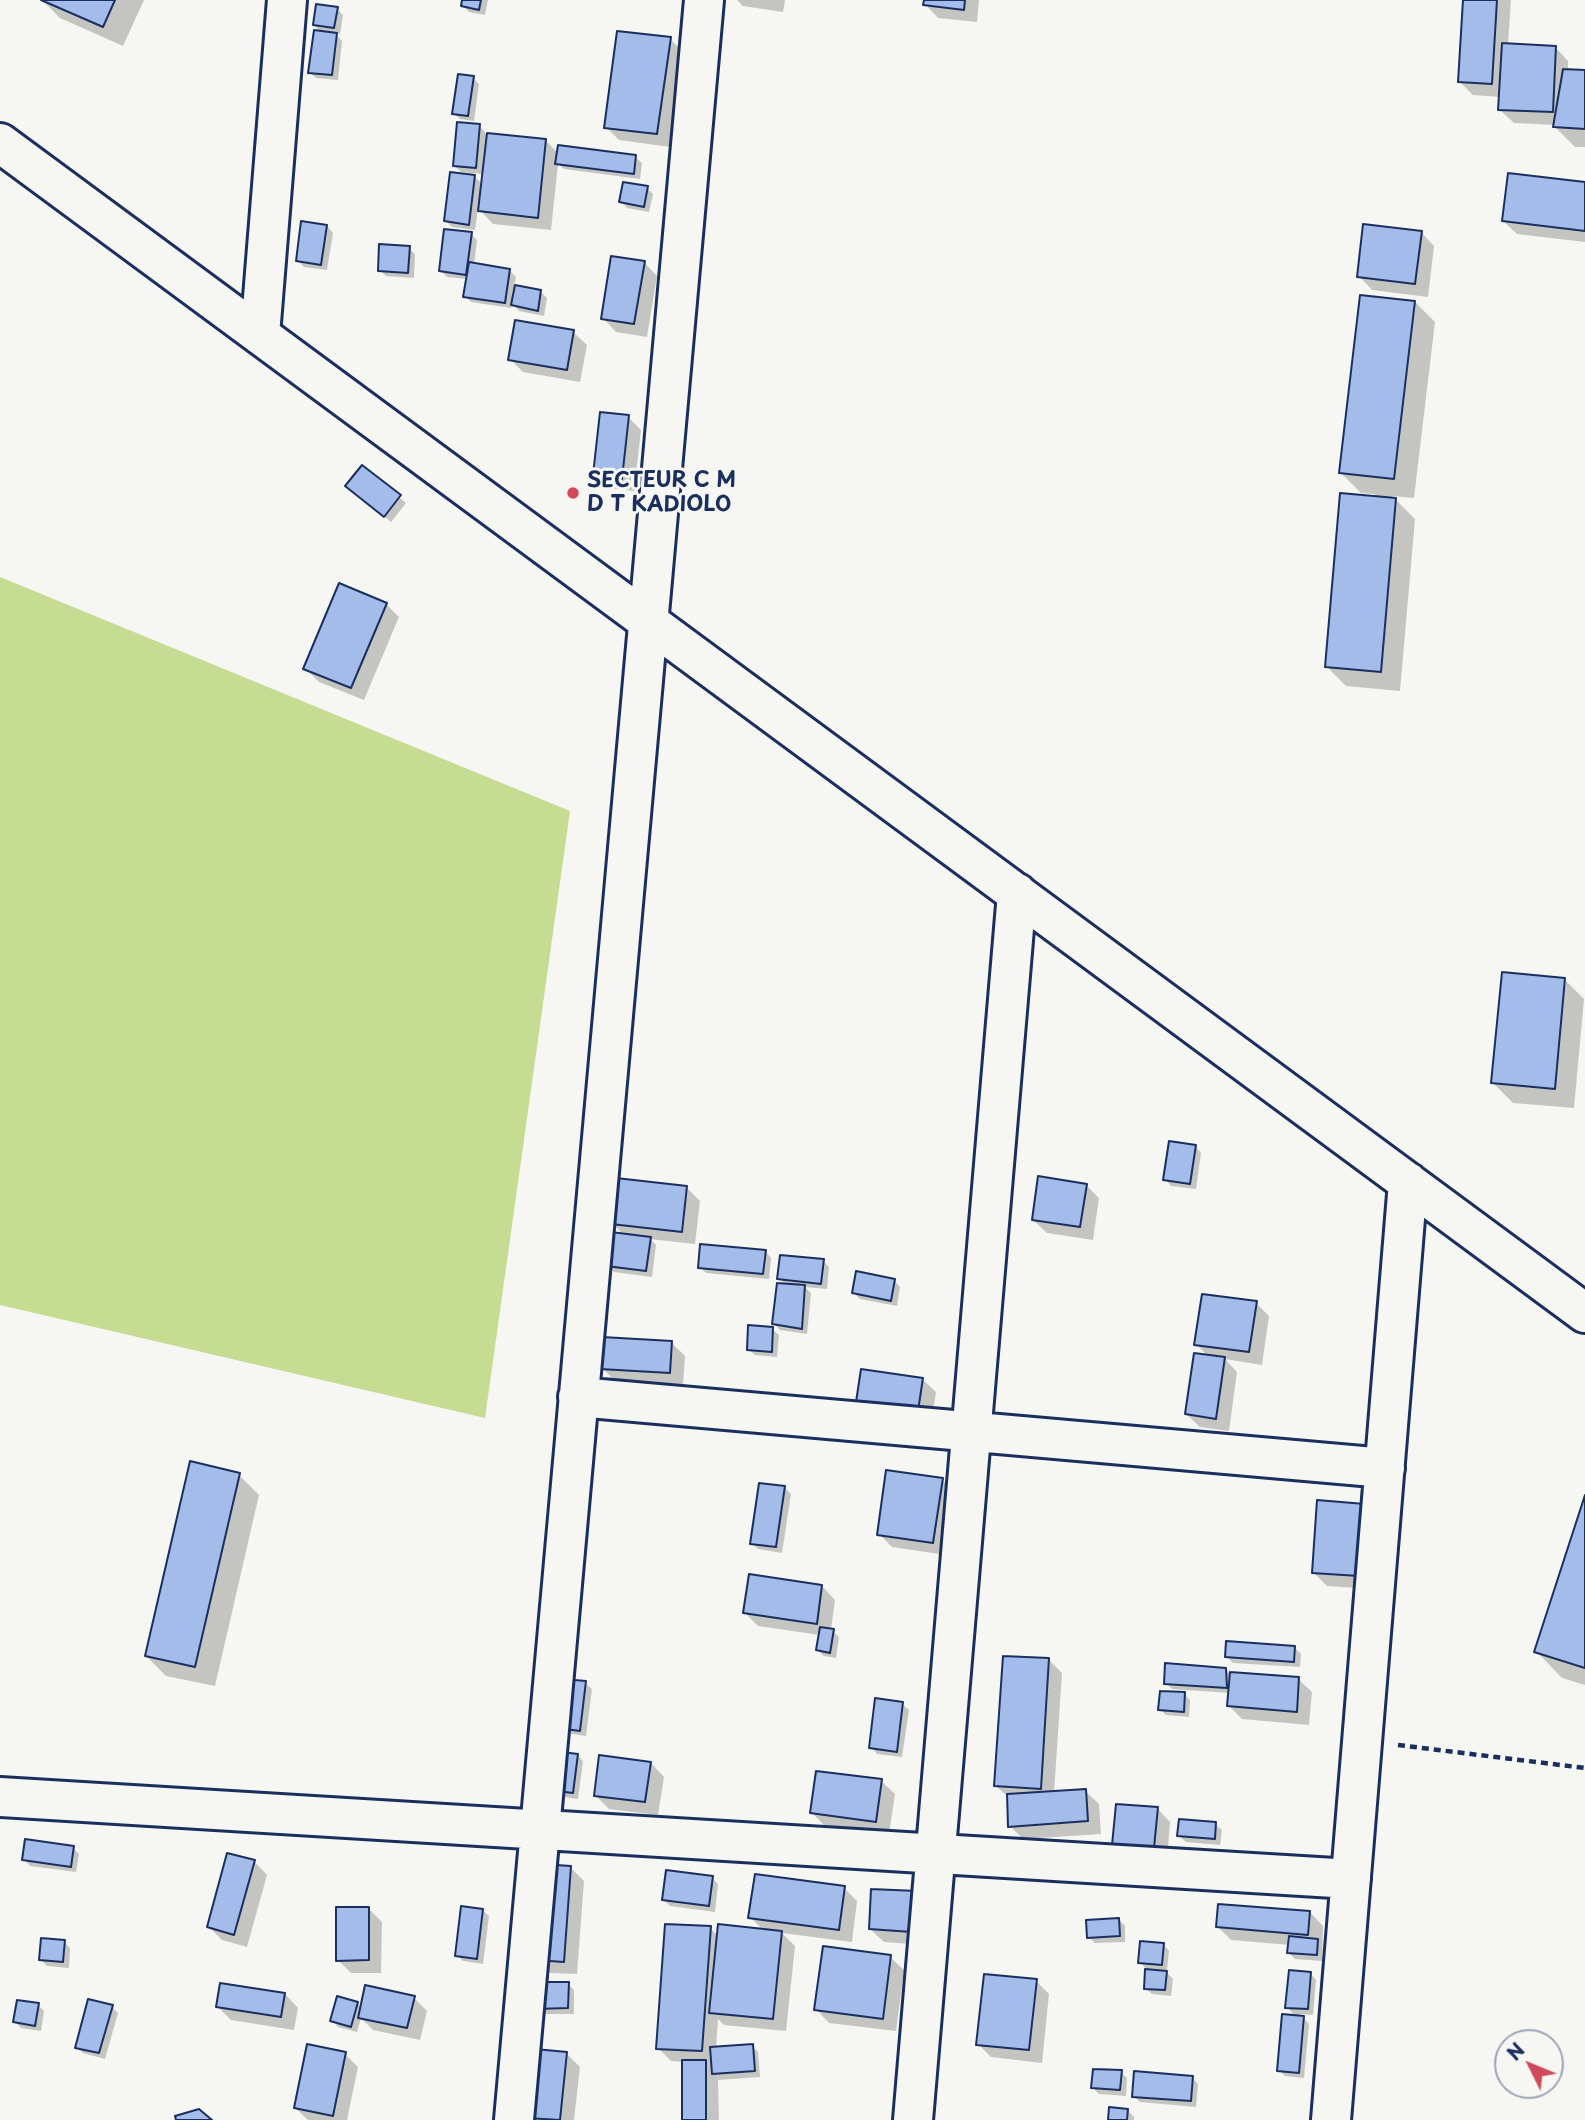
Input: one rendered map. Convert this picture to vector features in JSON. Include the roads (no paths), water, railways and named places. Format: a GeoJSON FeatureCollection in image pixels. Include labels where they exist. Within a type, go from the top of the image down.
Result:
{"type":"FeatureCollection","features":[{"type":"Feature","properties":{"kind":"street"},"geometry":{"type":"LineString","coordinates":[[260,335],[287,0]]}},
{"type":"Feature","properties":{"kind":"street"},"geometry":{"type":"LineString","coordinates":[[514,2120],[704,0]]}},
{"type":"Feature","properties":{"kind":"street"},"geometry":{"type":"LineString","coordinates":[[0,143],[1585,1313]]}},
{"type":"Feature","properties":{"kind":"street"},"geometry":{"type":"LineString","coordinates":[[913,2120],[1017,893]]}},
{"type":"Feature","properties":{"kind":"street"},"geometry":{"type":"LineString","coordinates":[[1331,2120],[1409,1182]]}},
{"type":"Feature","properties":{"kind":"street"},"geometry":{"type":"LineString","coordinates":[[578,1397],[1385,1468]]}},
{"type":"Feature","properties":{"kind":"street"},"geometry":{"type":"LineString","coordinates":[[0,1797],[1351,1879]]}},
{"type":"Feature","properties":{"kind":"place","name":"SECTEUR C M D T KADIOLO"},"geometry":{"type":"Point","coordinates":[573,493]}}]}
